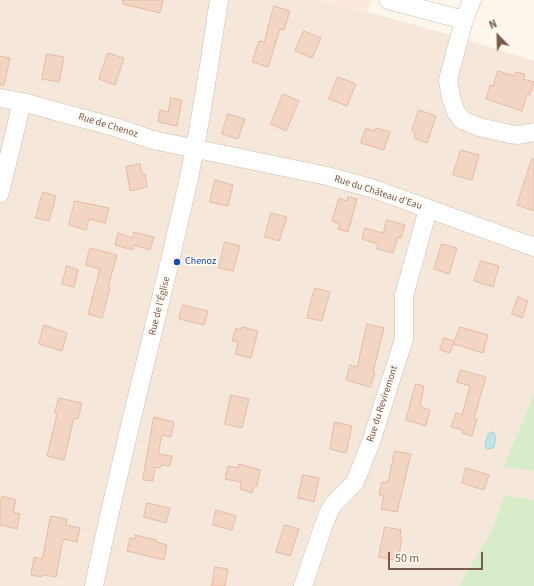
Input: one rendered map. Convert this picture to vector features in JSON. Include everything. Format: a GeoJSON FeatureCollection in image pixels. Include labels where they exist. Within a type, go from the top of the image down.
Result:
{"type":"FeatureCollection","features":[{"type":"Feature","properties":{"kind":"street","name":"Rue de l'Église"},"geometry":{"type":"LineString","coordinates":[[94,586],[117,480],[167,278],[195,150],[219,0]]}},
{"type":"Feature","properties":{"kind":"street"},"geometry":{"type":"LineString","coordinates":[[388,0],[464,20]]}},
{"type":"Feature","properties":{"kind":"street"},"geometry":{"type":"LineString","coordinates":[[472,0],[464,20],[448,80],[451,98],[456,112],[462,120],[479,128],[518,135],[534,132]]}},
{"type":"Feature","properties":{"kind":"street","name":"Rue de Chenoz"},"geometry":{"type":"LineString","coordinates":[[0,98],[22,102],[118,128],[153,140],[195,150]]}},
{"type":"Feature","properties":{"kind":"street"},"geometry":{"type":"LineString","coordinates":[[0,193],[22,102]]}},
{"type":"Feature","properties":{"kind":"street","name":"Rue du Château d'Eau"},"geometry":{"type":"LineString","coordinates":[[195,150],[327,176],[371,188],[534,247]]}},
{"type":"Feature","properties":{"kind":"street","name":"Rue du Reviremont"},"geometry":{"type":"LineString","coordinates":[[303,586],[329,512],[333,505],[355,482],[371,442],[404,339],[404,296],[428,209]]}},
{"type":"Feature","properties":{"kind":"shaded area"},"geometry":{"type":"Polygon","coordinates":[[[0,0],[316,0],[368,12],[462,38],[534,61],[534,394],[503,466],[534,471],[534,500],[504,495],[493,528],[459,586],[0,586],[0,0]]]}},
{"type":"Feature","properties":{"kind":"shaded area"},"geometry":{"type":"Polygon","coordinates":[[[316,0],[371,0],[368,12],[316,0]]]}},
{"type":"Feature","properties":{"kind":"green space"},"geometry":{"type":"Polygon","coordinates":[[[534,394],[534,471],[503,467],[534,394]]]}},
{"type":"Feature","properties":{"kind":"green space"},"geometry":{"type":"Polygon","coordinates":[[[504,495],[534,500],[534,586],[459,586],[493,528],[504,495]]]}},
{"type":"Feature","properties":{"kind":"water"},"geometry":{"type":"Polygon","coordinates":[[[492,432],[496,437],[494,447],[490,449],[486,448],[485,445],[488,434],[492,432]]]}},
{"type":"Feature","properties":{"kind":"building"},"geometry":{"type":"Polygon","coordinates":[[[123,0],[163,0],[160,13],[123,4],[123,0]]]}},
{"type":"Feature","properties":{"kind":"building"},"geometry":{"type":"Polygon","coordinates":[[[274,6],[290,11],[284,30],[280,29],[268,67],[252,62],[259,41],[264,42],[274,6]]]}},
{"type":"Feature","properties":{"kind":"building"},"geometry":{"type":"Polygon","coordinates":[[[304,31],[321,38],[312,58],[295,51],[304,31]]]}},
{"type":"Feature","properties":{"kind":"building"},"geometry":{"type":"Polygon","coordinates":[[[108,53],[124,58],[115,85],[99,79],[108,53]]]}},
{"type":"Feature","properties":{"kind":"building"},"geometry":{"type":"Polygon","coordinates":[[[47,54],[64,57],[59,82],[42,79],[47,54]]]}},
{"type":"Feature","properties":{"kind":"building"},"geometry":{"type":"Polygon","coordinates":[[[0,56],[10,58],[4,85],[0,85],[0,56]]]}},
{"type":"Feature","properties":{"kind":"building"},"geometry":{"type":"Polygon","coordinates":[[[498,71],[514,76],[516,72],[525,74],[523,79],[534,82],[530,95],[527,94],[522,111],[486,99],[490,85],[493,86],[498,71]]]}},
{"type":"Feature","properties":{"kind":"building"},"geometry":{"type":"Polygon","coordinates":[[[338,77],[356,84],[347,106],[329,99],[338,77]]]}},
{"type":"Feature","properties":{"kind":"building"},"geometry":{"type":"Polygon","coordinates":[[[283,94],[299,101],[286,131],[271,124],[283,94]]]}},
{"type":"Feature","properties":{"kind":"building"},"geometry":{"type":"Polygon","coordinates":[[[171,98],[182,100],[177,126],[158,122],[160,110],[168,112],[171,98]]]}},
{"type":"Feature","properties":{"kind":"building"},"geometry":{"type":"Polygon","coordinates":[[[419,110],[436,116],[427,143],[414,138],[415,133],[412,131],[419,110]]]}},
{"type":"Feature","properties":{"kind":"building"},"geometry":{"type":"Polygon","coordinates":[[[228,114],[245,119],[238,139],[222,134],[228,114]]]}},
{"type":"Feature","properties":{"kind":"building"},"geometry":{"type":"Polygon","coordinates":[[[366,128],[375,131],[376,128],[390,132],[384,150],[361,143],[366,128]]]}},
{"type":"Feature","properties":{"kind":"building"},"geometry":{"type":"Polygon","coordinates":[[[461,150],[479,155],[472,180],[453,175],[461,150]]]}},
{"type":"Feature","properties":{"kind":"building"},"geometry":{"type":"Polygon","coordinates":[[[532,159],[534,159],[534,211],[517,205],[532,159]]]}},
{"type":"Feature","properties":{"kind":"building"},"geometry":{"type":"Polygon","coordinates":[[[140,164],[142,174],[145,174],[147,187],[130,191],[126,167],[140,164]]]}},
{"type":"Feature","properties":{"kind":"building"},"geometry":{"type":"Polygon","coordinates":[[[215,180],[233,185],[228,206],[210,202],[215,180]]]}},
{"type":"Feature","properties":{"kind":"building"},"geometry":{"type":"Polygon","coordinates":[[[43,192],[56,196],[49,221],[36,218],[43,192]]]}},
{"type":"Feature","properties":{"kind":"building"},"geometry":{"type":"Polygon","coordinates":[[[348,197],[357,199],[348,232],[338,229],[340,224],[332,221],[339,198],[347,201],[348,197]]]}},
{"type":"Feature","properties":{"kind":"building"},"geometry":{"type":"Polygon","coordinates":[[[75,201],[109,208],[105,223],[89,219],[86,230],[69,225],[75,201]]]}},
{"type":"Feature","properties":{"kind":"building"},"geometry":{"type":"Polygon","coordinates":[[[271,213],[287,217],[279,241],[265,237],[271,213]]]}},
{"type":"Feature","properties":{"kind":"building"},"geometry":{"type":"Polygon","coordinates":[[[387,220],[405,225],[401,238],[398,237],[393,253],[377,249],[378,244],[362,239],[365,228],[383,233],[387,220]]]}},
{"type":"Feature","properties":{"kind":"building"},"geometry":{"type":"Polygon","coordinates":[[[134,232],[154,237],[150,250],[134,245],[133,250],[115,245],[118,233],[132,238],[134,232]]]}},
{"type":"Feature","properties":{"kind":"building"},"geometry":{"type":"Polygon","coordinates":[[[225,242],[240,246],[233,271],[219,268],[225,242]]]}},
{"type":"Feature","properties":{"kind":"building"},"geometry":{"type":"Polygon","coordinates":[[[442,244],[457,248],[449,274],[434,269],[442,244]]]}},
{"type":"Feature","properties":{"kind":"building"},"geometry":{"type":"Polygon","coordinates":[[[90,248],[117,255],[108,287],[110,288],[102,318],[88,314],[100,269],[86,265],[90,248]]]}},
{"type":"Feature","properties":{"kind":"building"},"geometry":{"type":"Polygon","coordinates":[[[481,261],[499,266],[493,287],[474,281],[481,261]]]}},
{"type":"Feature","properties":{"kind":"building"},"geometry":{"type":"Polygon","coordinates":[[[67,266],[78,270],[74,287],[62,284],[67,266]]]}},
{"type":"Feature","properties":{"kind":"building"},"geometry":{"type":"Polygon","coordinates":[[[315,288],[330,292],[322,321],[307,318],[315,288]]]}},
{"type":"Feature","properties":{"kind":"building"},"geometry":{"type":"Polygon","coordinates":[[[518,297],[528,301],[522,318],[512,314],[518,297]]]}},
{"type":"Feature","properties":{"kind":"building"},"geometry":{"type":"Polygon","coordinates":[[[183,305],[208,311],[204,325],[179,319],[183,305]]]}},
{"type":"Feature","properties":{"kind":"building"},"geometry":{"type":"Polygon","coordinates":[[[367,324],[384,328],[373,372],[375,373],[370,387],[346,380],[350,365],[357,367],[367,324]]]}},
{"type":"Feature","properties":{"kind":"building"},"geometry":{"type":"Polygon","coordinates":[[[44,325],[67,333],[62,351],[39,344],[44,325]]]}},
{"type":"Feature","properties":{"kind":"building"},"geometry":{"type":"Polygon","coordinates":[[[242,327],[258,331],[251,358],[235,354],[238,342],[232,341],[236,328],[241,330],[242,327]]]}},
{"type":"Feature","properties":{"kind":"building"},"geometry":{"type":"Polygon","coordinates":[[[460,327],[488,335],[483,353],[454,344],[460,327]]]}},
{"type":"Feature","properties":{"kind":"building"},"geometry":{"type":"Polygon","coordinates":[[[444,338],[454,341],[450,353],[440,350],[444,338]]]}},
{"type":"Feature","properties":{"kind":"building"},"geometry":{"type":"Polygon","coordinates":[[[461,370],[486,377],[474,418],[477,419],[472,436],[462,433],[463,430],[451,427],[456,413],[462,415],[470,386],[457,382],[461,370]]]}},
{"type":"Feature","properties":{"kind":"building"},"geometry":{"type":"Polygon","coordinates":[[[416,384],[424,386],[420,406],[430,410],[426,426],[406,420],[416,384]]]}},
{"type":"Feature","properties":{"kind":"building"},"geometry":{"type":"Polygon","coordinates":[[[231,395],[249,399],[242,428],[225,424],[231,395]]]}},
{"type":"Feature","properties":{"kind":"building"},"geometry":{"type":"Polygon","coordinates":[[[59,398],[82,403],[78,419],[74,418],[64,460],[47,456],[57,414],[55,413],[59,398]]]}},
{"type":"Feature","properties":{"kind":"building"},"geometry":{"type":"Polygon","coordinates":[[[154,417],[174,422],[171,437],[162,435],[158,454],[172,456],[170,466],[161,465],[160,468],[155,467],[153,481],[143,480],[154,417]]]}},
{"type":"Feature","properties":{"kind":"building"},"geometry":{"type":"Polygon","coordinates":[[[335,422],[352,426],[346,453],[330,449],[335,422]]]}},
{"type":"Feature","properties":{"kind":"building"},"geometry":{"type":"Polygon","coordinates":[[[395,451],[411,454],[397,512],[381,509],[384,496],[379,495],[382,482],[386,483],[386,481],[388,481],[395,451]]]}},
{"type":"Feature","properties":{"kind":"building"},"geometry":{"type":"Polygon","coordinates":[[[239,464],[260,470],[257,486],[254,486],[252,493],[240,489],[241,482],[225,479],[228,466],[238,468],[239,464]]]}},
{"type":"Feature","properties":{"kind":"building"},"geometry":{"type":"Polygon","coordinates":[[[466,468],[489,475],[484,490],[462,483],[466,468]]]}},
{"type":"Feature","properties":{"kind":"building"},"geometry":{"type":"Polygon","coordinates":[[[303,475],[319,478],[314,502],[298,498],[303,475]]]}},
{"type":"Feature","properties":{"kind":"building"},"geometry":{"type":"Polygon","coordinates":[[[2,496],[16,500],[13,512],[20,514],[17,529],[0,525],[0,505],[2,496]]]}},
{"type":"Feature","properties":{"kind":"building"},"geometry":{"type":"Polygon","coordinates":[[[147,503],[170,508],[166,523],[144,517],[147,503]]]}},
{"type":"Feature","properties":{"kind":"building"},"geometry":{"type":"Polygon","coordinates":[[[216,510],[236,516],[232,530],[213,525],[216,510]]]}},
{"type":"Feature","properties":{"kind":"building"},"geometry":{"type":"Polygon","coordinates":[[[51,516],[67,519],[66,525],[80,528],[77,542],[63,539],[56,577],[31,575],[34,557],[42,559],[51,516]]]}},
{"type":"Feature","properties":{"kind":"building"},"geometry":{"type":"Polygon","coordinates":[[[285,525],[299,529],[290,556],[276,552],[285,525]]]}},
{"type":"Feature","properties":{"kind":"building"},"geometry":{"type":"Polygon","coordinates":[[[385,527],[401,530],[400,537],[402,537],[398,561],[379,557],[385,527]]]}},
{"type":"Feature","properties":{"kind":"building"},"geometry":{"type":"Polygon","coordinates":[[[135,535],[156,540],[156,542],[167,545],[164,560],[127,551],[130,538],[135,539],[135,535]]]}},
{"type":"Feature","properties":{"kind":"building"},"geometry":{"type":"Polygon","coordinates":[[[215,567],[228,569],[225,586],[212,586],[215,567]]]}},
{"type":"Feature","properties":{"kind":"place","name":"Chenoz"},"geometry":{"type":"Point","coordinates":[177,262]}}]}
